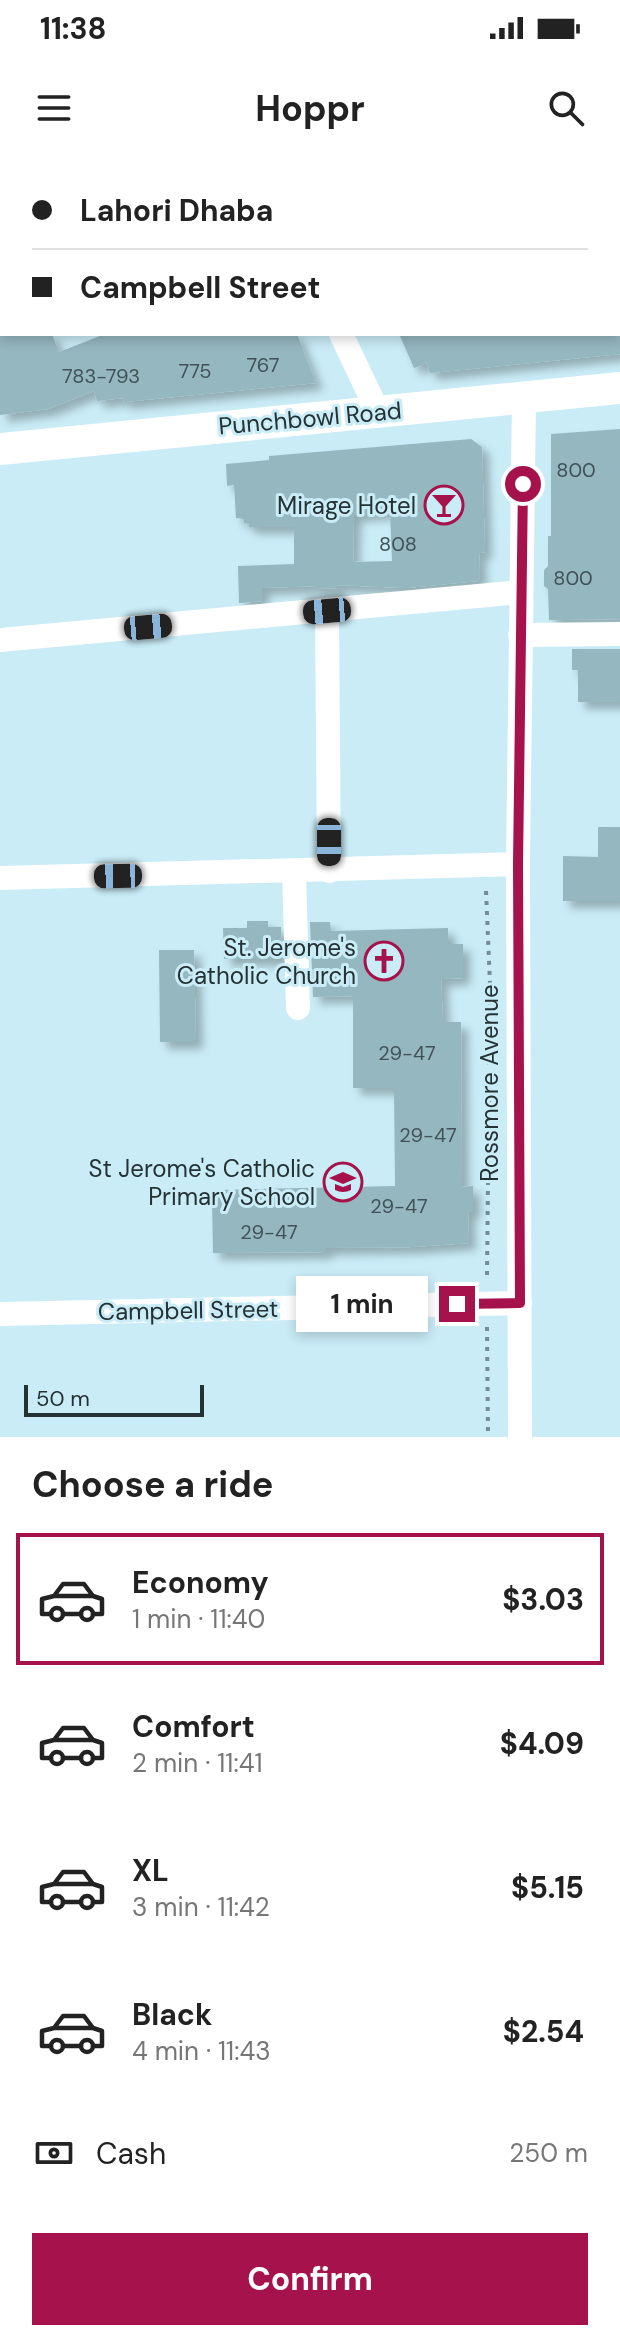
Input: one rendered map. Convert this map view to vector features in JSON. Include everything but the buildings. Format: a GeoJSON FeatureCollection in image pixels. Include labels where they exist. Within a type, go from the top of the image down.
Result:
{"type":"FeatureCollection","features":[{"type":"Feature","properties":{"kind":"main road","name":"Punchbowl Road"},"geometry":{"type":"LineString","coordinates":[[0,449],[620,388]]}},
{"type":"Feature","properties":{"kind":"street"},"geometry":{"type":"LineString","coordinates":[[342,336],[378,412]]}},
{"type":"Feature","properties":{"kind":"street"},"geometry":{"type":"LineString","coordinates":[[580,393],[620,399]]}},
{"type":"Feature","properties":{"kind":"street","name":"Rossmore Avenue"},"geometry":{"type":"LineString","coordinates":[[520,1437],[518,864],[524,399]]}},
{"type":"Feature","properties":{"kind":"street"},"geometry":{"type":"LineString","coordinates":[[0,640],[521,592]]}},
{"type":"Feature","properties":{"kind":"street"},"geometry":{"type":"LineString","coordinates":[[327,611],[329,871]]}},
{"type":"Feature","properties":{"kind":"street"},"geometry":{"type":"LineString","coordinates":[[520,635],[620,634]]}},
{"type":"Feature","properties":{"kind":"street"},"geometry":{"type":"LineString","coordinates":[[0,878],[518,864]]}},
{"type":"Feature","properties":{"kind":"street"},"geometry":{"type":"LineString","coordinates":[[294,872],[298,1008]]}},
{"type":"Feature","properties":{"kind":"street","name":"Campbell Street"},"geometry":{"type":"LineString","coordinates":[[0,1314],[520,1303]]}},
{"type":"Feature","properties":{"kind":"path","name":"Rossmore Avenue"},"geometry":{"type":"LineString","coordinates":[[486,891],[490,984],[487,1276]]}},
{"type":"Feature","properties":{"kind":"path"},"geometry":{"type":"LineString","coordinates":[[487,1325],[488,1437]]}},
{"type":"Feature","properties":{"kind":"place","name":"Mirage Hotel"},"geometry":{"type":"Point","coordinates":[444,505]}},
{"type":"Feature","properties":{"kind":"place","name":"St. Jerome's Catholic Church"},"geometry":{"type":"Point","coordinates":[384,961]}},
{"type":"Feature","properties":{"kind":"place","name":"St Jerome's Catholic Primary School"},"geometry":{"type":"Point","coordinates":[343,1182]}},
{"type":"Feature","properties":{"kind":"route"},"geometry":{"type":"LineString","coordinates":[[457,1304],[520,1303],[518,864],[523,484]]}}]}
